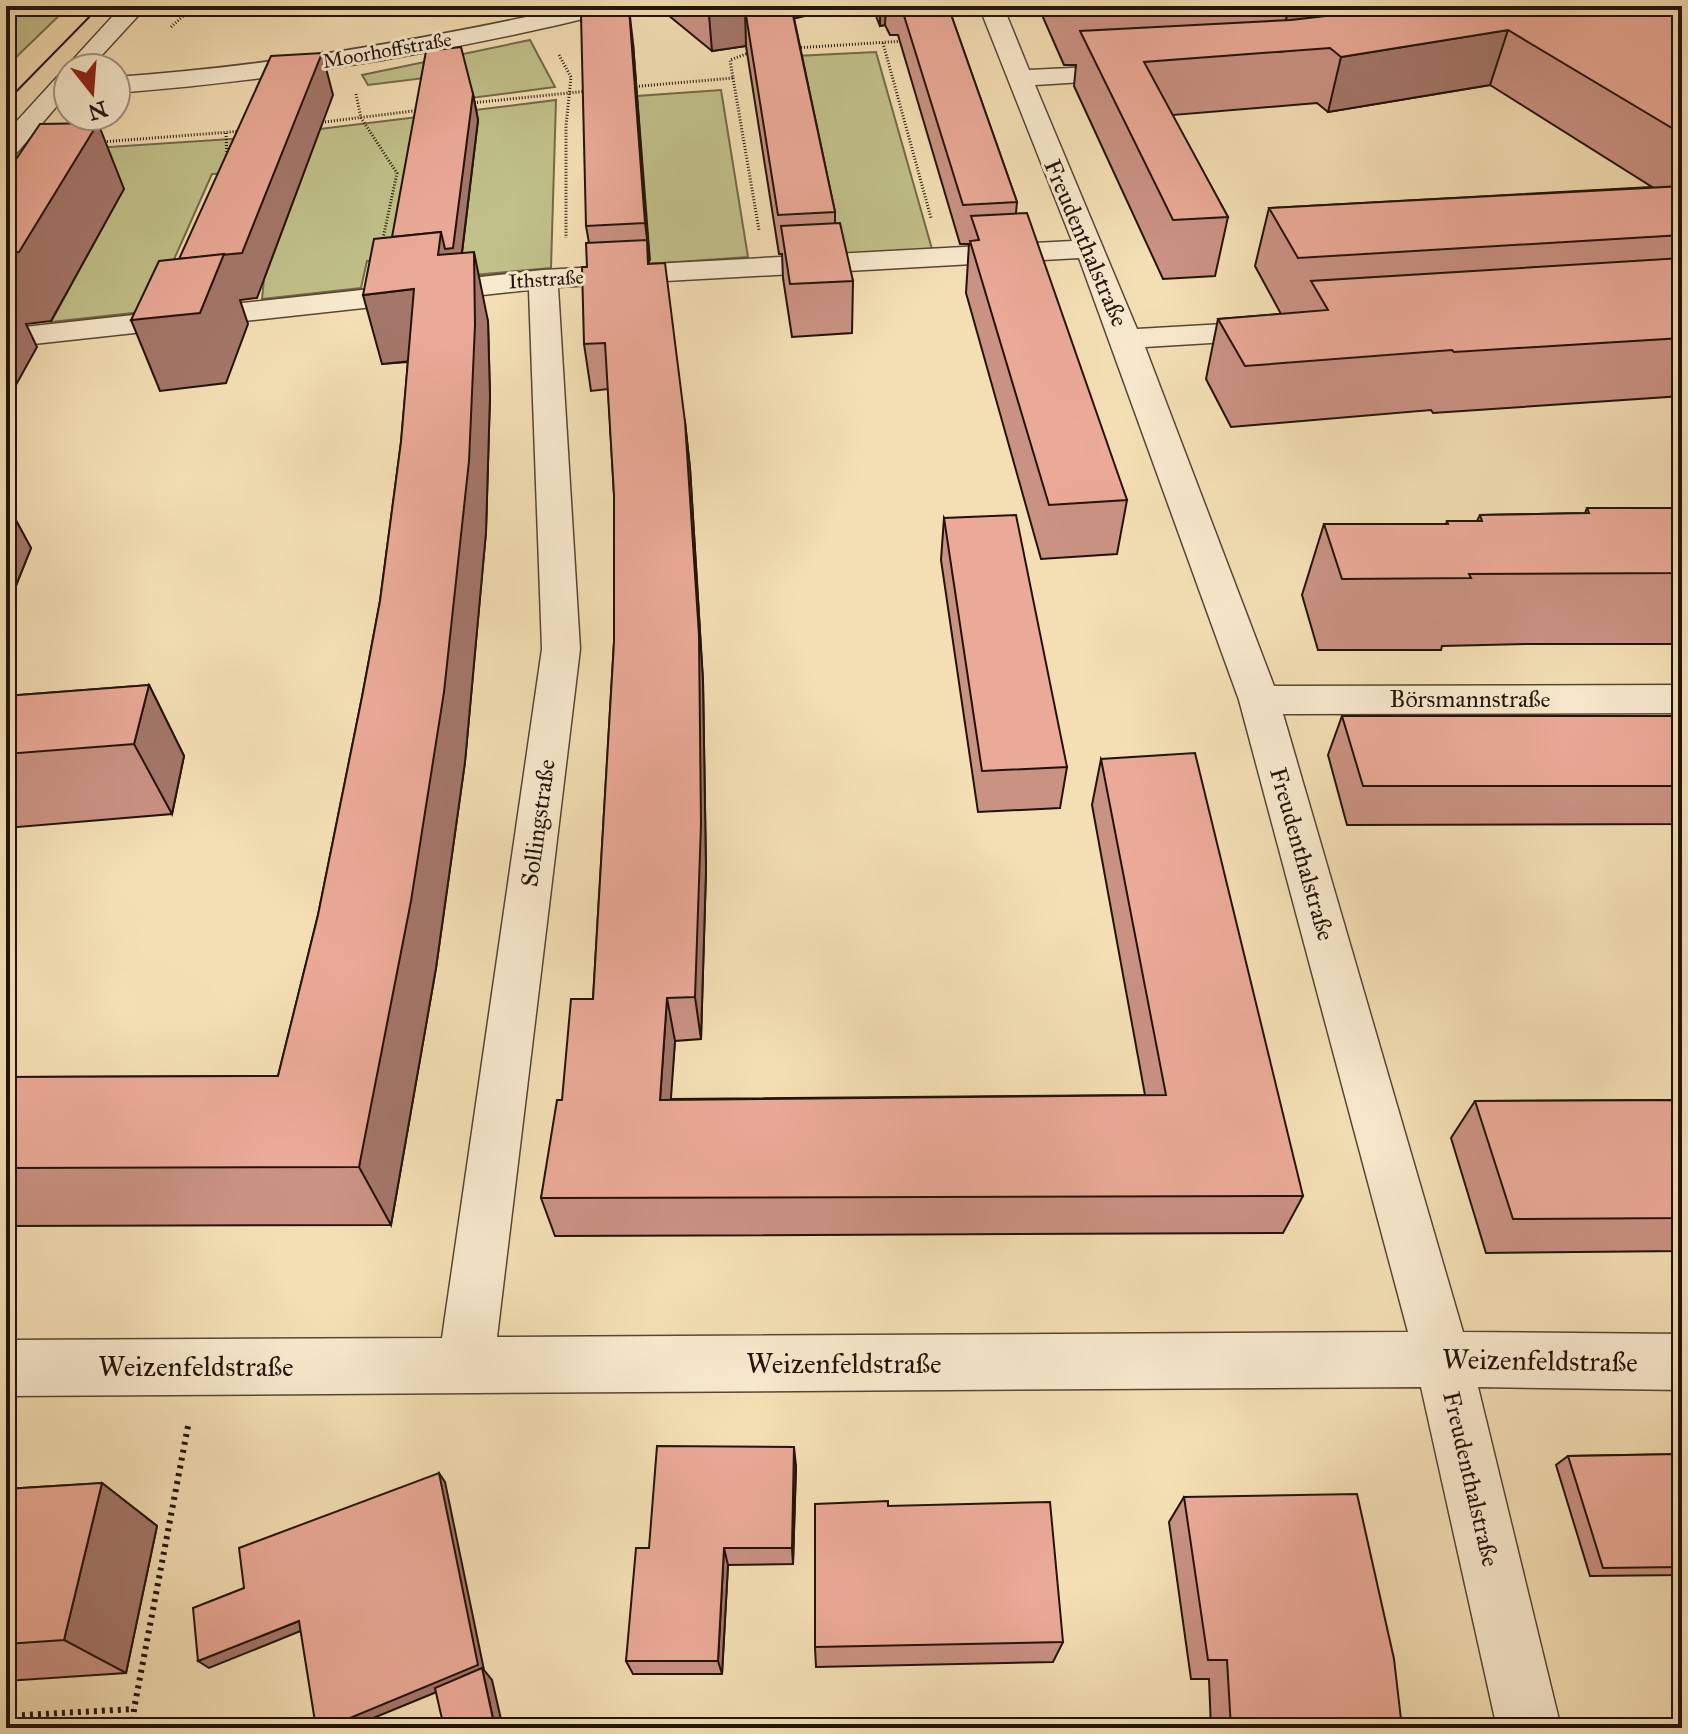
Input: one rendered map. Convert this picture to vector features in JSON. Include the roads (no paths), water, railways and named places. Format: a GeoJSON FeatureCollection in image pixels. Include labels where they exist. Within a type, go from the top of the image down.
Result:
{"type":"FeatureCollection","features":[{"type":"Feature","properties":{"kind":"street"},"geometry":{"type":"LineString","coordinates":[[93,52],[135,6]]}},
{"type":"Feature","properties":{"kind":"street","name":"Moorhoffstraße"},"geometry":{"type":"LineString","coordinates":[[132,83],[260,71],[348,57],[535,23],[608,6]]}},
{"type":"Feature","properties":{"kind":"street","name":"Freudenthalstraße"},"geometry":{"type":"LineString","coordinates":[[991,6],[1126,339],[1259,700],[1443,1359],[1529,1728]]}},
{"type":"Feature","properties":{"kind":"street"},"geometry":{"type":"LineString","coordinates":[[1018,78],[1155,71]]}},
{"type":"Feature","properties":{"kind":"street"},"geometry":{"type":"LineString","coordinates":[[6,149],[52,97]]}},
{"type":"Feature","properties":{"kind":"street","name":"Ithstraße"},"geometry":{"type":"LineString","coordinates":[[6,338],[554,278],[1088,249]]}},
{"type":"Feature","properties":{"kind":"street","name":"Sollingstraße"},"geometry":{"type":"LineString","coordinates":[[466,1365],[561,649],[554,278]]}},
{"type":"Feature","properties":{"kind":"street"},"geometry":{"type":"LineString","coordinates":[[1126,339],[1301,328]]}},
{"type":"Feature","properties":{"kind":"street","name":"Börsmannstraße"},"geometry":{"type":"LineString","coordinates":[[1259,700],[1682,699]]}},
{"type":"Feature","properties":{"kind":"street","name":"Weizenfeldstraße"},"geometry":{"type":"LineString","coordinates":[[6,1368],[1443,1359],[1682,1362]]}},
{"type":"Feature","properties":{"kind":"tram line"},"geometry":{"type":"LineString","coordinates":[[6,102],[100,6]]}}]}
